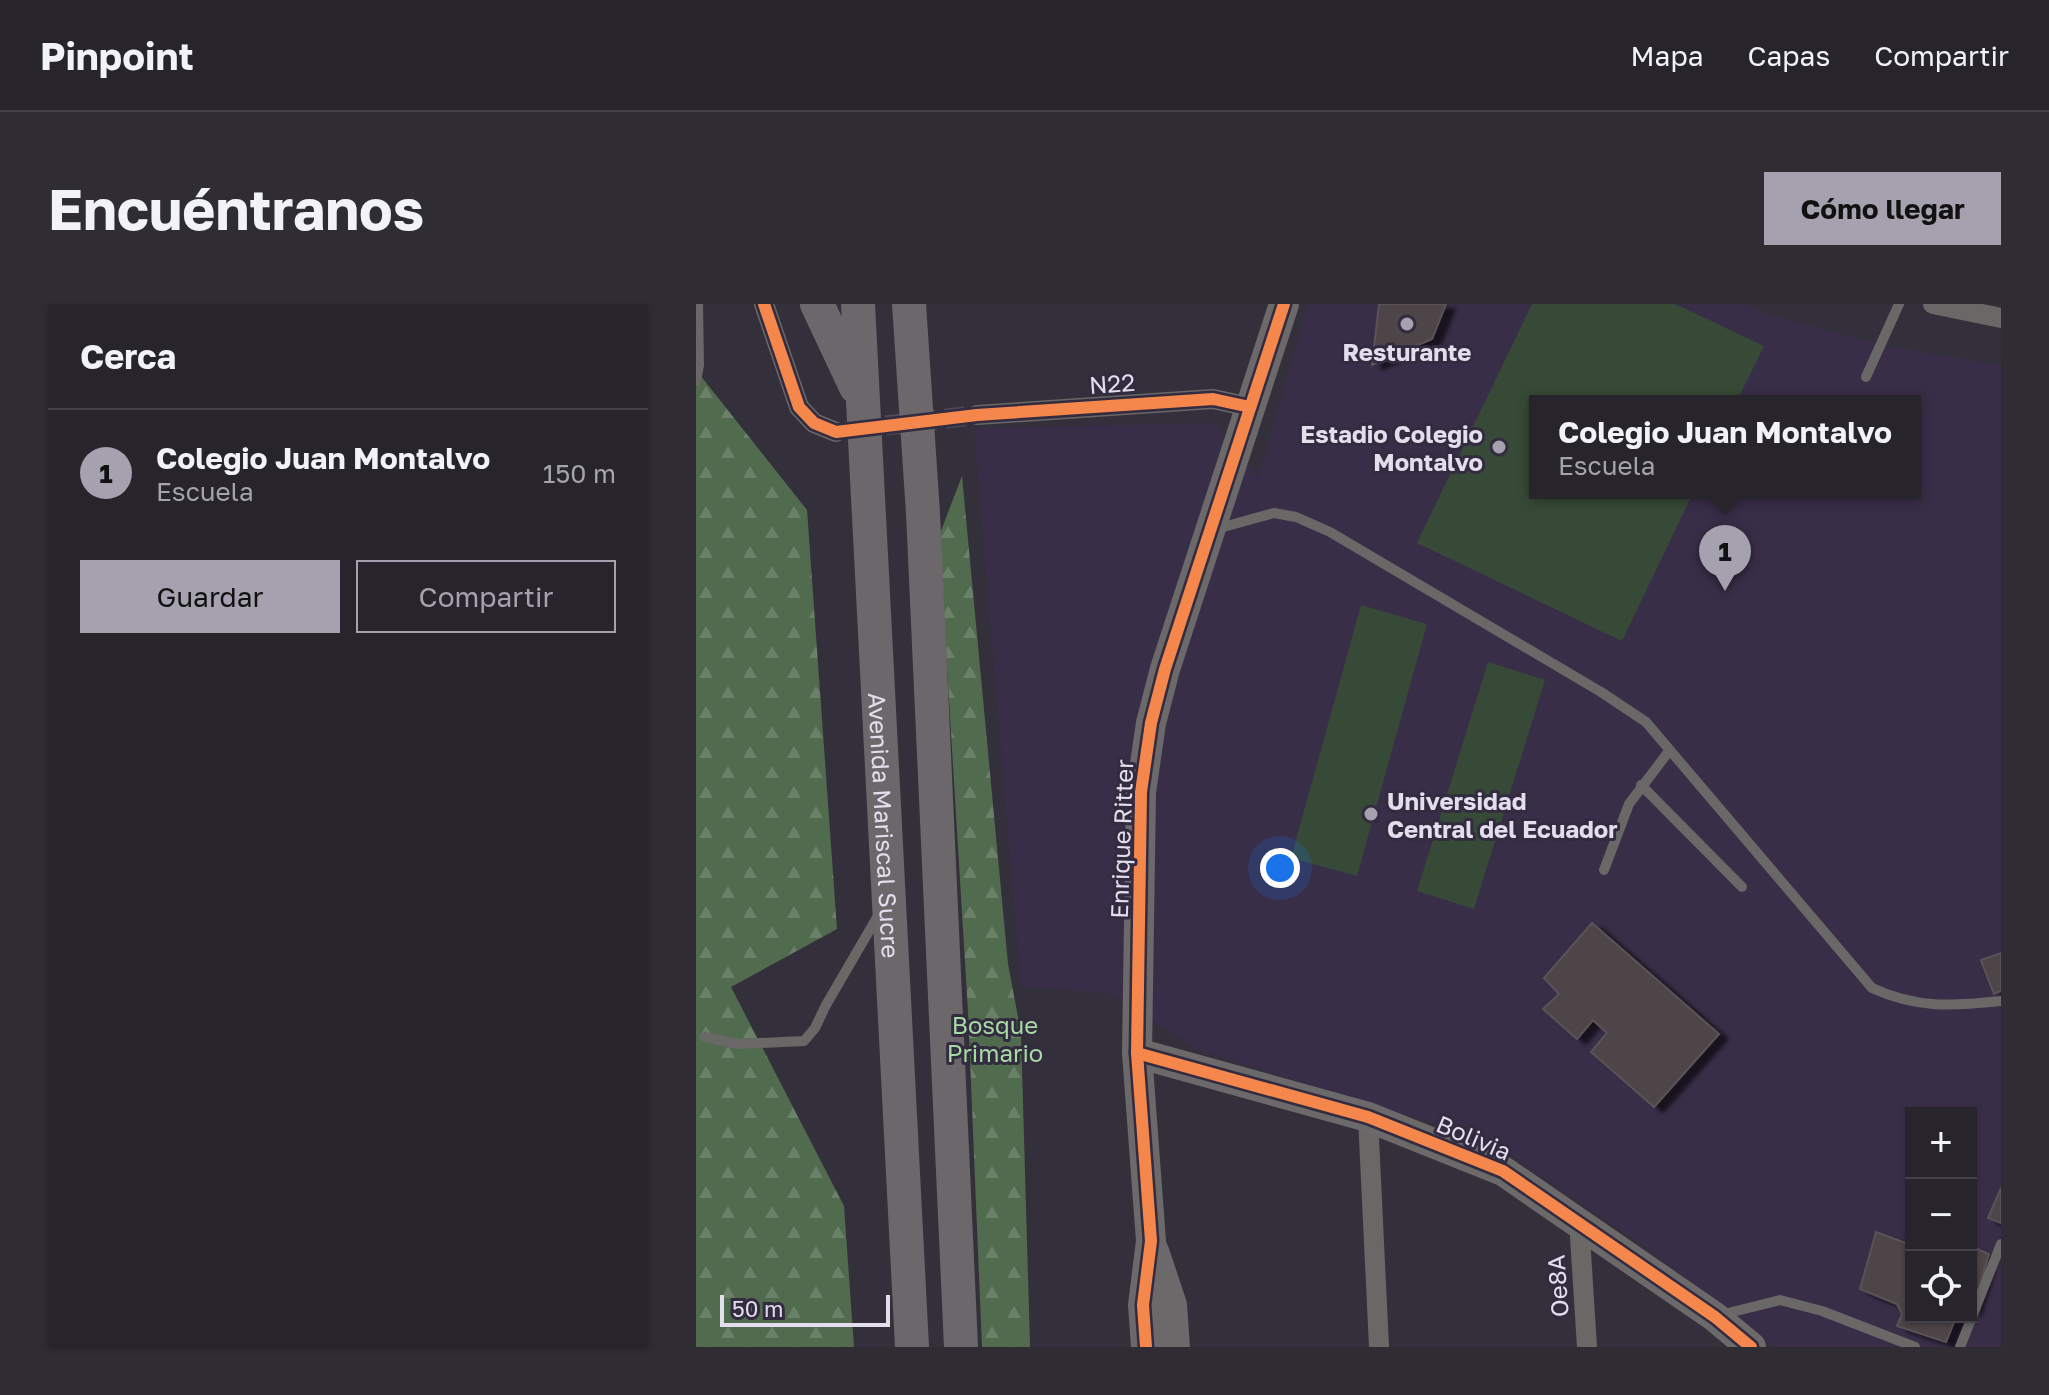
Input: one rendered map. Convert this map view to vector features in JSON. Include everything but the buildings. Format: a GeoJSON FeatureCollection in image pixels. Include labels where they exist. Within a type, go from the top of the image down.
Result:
{"type":"FeatureCollection","features":[{"type":"Feature","properties":{"kind":"main road"},"geometry":{"type":"LineString","coordinates":[[817,304],[862,398]]}},
{"type":"Feature","properties":{"kind":"main road","name":"Avenida Mariscal Sucre"},"geometry":{"type":"LineString","coordinates":[[858,304],[912,1347]]}},
{"type":"Feature","properties":{"kind":"main road"},"geometry":{"type":"LineString","coordinates":[[909,304],[923,513],[961,1347]]}},
{"type":"Feature","properties":{"kind":"street"},"geometry":{"type":"LineString","coordinates":[[764,304],[799,407],[814,423],[836,432]]}},
{"type":"Feature","properties":{"kind":"street","name":"Enrique Ritter"},"geometry":{"type":"LineString","coordinates":[[1146,1347],[1143,1305],[1151,1241],[1137,1053],[1141,792],[1145,756],[1165,669],[1284,304]]}},
{"type":"Feature","properties":{"kind":"street"},"geometry":{"type":"LineString","coordinates":[[1933,304],[2001,318]]}},
{"type":"Feature","properties":{"kind":"street","name":"N22"},"geometry":{"type":"LineString","coordinates":[[977,415],[1213,399],[1250,407]]}},
{"type":"Feature","properties":{"kind":"street","name":"Bolivia"},"geometry":{"type":"LineString","coordinates":[[1137,1053],[1368,1117],[1503,1171],[1715,1317],[1751,1347]]}},
{"type":"Feature","properties":{"kind":"street"},"geometry":{"type":"LineString","coordinates":[[1368,1117],[1379,1347]]}},
{"type":"Feature","properties":{"kind":"street","name":"Oe8A"},"geometry":{"type":"LineString","coordinates":[[1579,1221],[1587,1347]]}},
{"type":"Feature","properties":{"kind":"street","name":"Enrique Ritter"},"geometry":{"type":"LineString","coordinates":[[1151,1241],[1172,1305],[1175,1347]]}},
{"type":"Feature","properties":{"kind":"lane"},"geometry":{"type":"LineString","coordinates":[[696,381],[699,365],[698,304]]}},
{"type":"Feature","properties":{"kind":"lane"},"geometry":{"type":"LineString","coordinates":[[1866,377],[1899,304]]}},
{"type":"Feature","properties":{"kind":"lane"},"geometry":{"type":"LineString","coordinates":[[1209,531],[1274,513],[1296,517],[1330,532],[1601,692],[1646,722],[1872,988],[1896,999],[1923,1005],[1958,1006],[2001,1001]]}},
{"type":"Feature","properties":{"kind":"lane"},"geometry":{"type":"LineString","coordinates":[[1604,870],[1629,804],[1669,751]]}},
{"type":"Feature","properties":{"kind":"lane"},"geometry":{"type":"LineString","coordinates":[[1641,785],[1742,887]]}},
{"type":"Feature","properties":{"kind":"lane"},"geometry":{"type":"LineString","coordinates":[[705,1037],[737,1044],[804,1041],[815,1028],[890,895]]}},
{"type":"Feature","properties":{"kind":"lane"},"geometry":{"type":"LineString","coordinates":[[1960,1347],[2001,1244]]}},
{"type":"Feature","properties":{"kind":"lane"},"geometry":{"type":"LineString","coordinates":[[1715,1317],[1780,1300],[1822,1311],[1915,1347]]}},
{"type":"Feature","properties":{"kind":"shaded area","name":"Universidad Central del Ecuador"},"geometry":{"type":"Polygon","coordinates":[[[1308,304],[1746,304],[1760,312],[1881,345],[2001,365],[2001,1347],[1775,1347],[1655,1254],[1489,1140],[1197,1050],[1112,994],[1021,986],[974,428],[1215,423],[1258,478],[1308,304]]]}},
{"type":"Feature","properties":{"kind":"green space","name":"Estadio Colegio Montalvo"},"geometry":{"type":"Polygon","coordinates":[[[1532,304],[1675,304],[1764,346],[1740,395],[1529,395],[1529,499],[1690,499],[1622,641],[1417,543],[1532,304]]]}},
{"type":"Feature","properties":{"kind":"green space"},"geometry":{"type":"Polygon","coordinates":[[[696,370],[807,510],[837,929],[731,987],[844,1206],[854,1347],[696,1347],[696,370]]]}},
{"type":"Feature","properties":{"kind":"green space","name":"Bosque Primario"},"geometry":{"type":"Polygon","coordinates":[[[962,476],[1008,964],[1021,1033],[1030,1347],[982,1347],[968,1011],[939,536],[962,476]]]}},
{"type":"Feature","properties":{"kind":"green space"},"geometry":{"type":"Polygon","coordinates":[[[1361,605],[1427,624],[1357,876],[1291,858],[1361,605]]]}},
{"type":"Feature","properties":{"kind":"green space"},"geometry":{"type":"Polygon","coordinates":[[[1488,662],[1545,680],[1474,909],[1417,891],[1488,662]]]}},
{"type":"Feature","properties":{"kind":"tunnel"},"geometry":{"type":"LineString","coordinates":[[856,429],[977,415]]}},
{"type":"Feature","properties":{"kind":"cycle path"},"geometry":{"type":"LineString","coordinates":[[764,304],[799,407],[814,423],[836,432],[977,415],[1213,399],[1250,407]]}},
{"type":"Feature","properties":{"kind":"cycle path"},"geometry":{"type":"LineString","coordinates":[[1146,1347],[1143,1305],[1151,1241],[1137,1053],[1141,792],[1151,723],[1165,669],[1284,304]]}},
{"type":"Feature","properties":{"kind":"cycle path"},"geometry":{"type":"LineString","coordinates":[[1137,1053],[1368,1117],[1503,1171],[1715,1317],[1751,1347]]}},
{"type":"Feature","properties":{"kind":"place","name":"Resturante"},"geometry":{"type":"Point","coordinates":[1407,324]}},
{"type":"Feature","properties":{"kind":"place","name":"Estadio Colegio Montalvo"},"geometry":{"type":"Point","coordinates":[1499,447]}},
{"type":"Feature","properties":{"kind":"place","name":"Colegio Juan Montalvo"},"geometry":{"type":"Point","coordinates":[1725,591]}},
{"type":"Feature","properties":{"kind":"place","name":"Universidad Central del Ecuador"},"geometry":{"type":"Point","coordinates":[1371,814]}}]}
